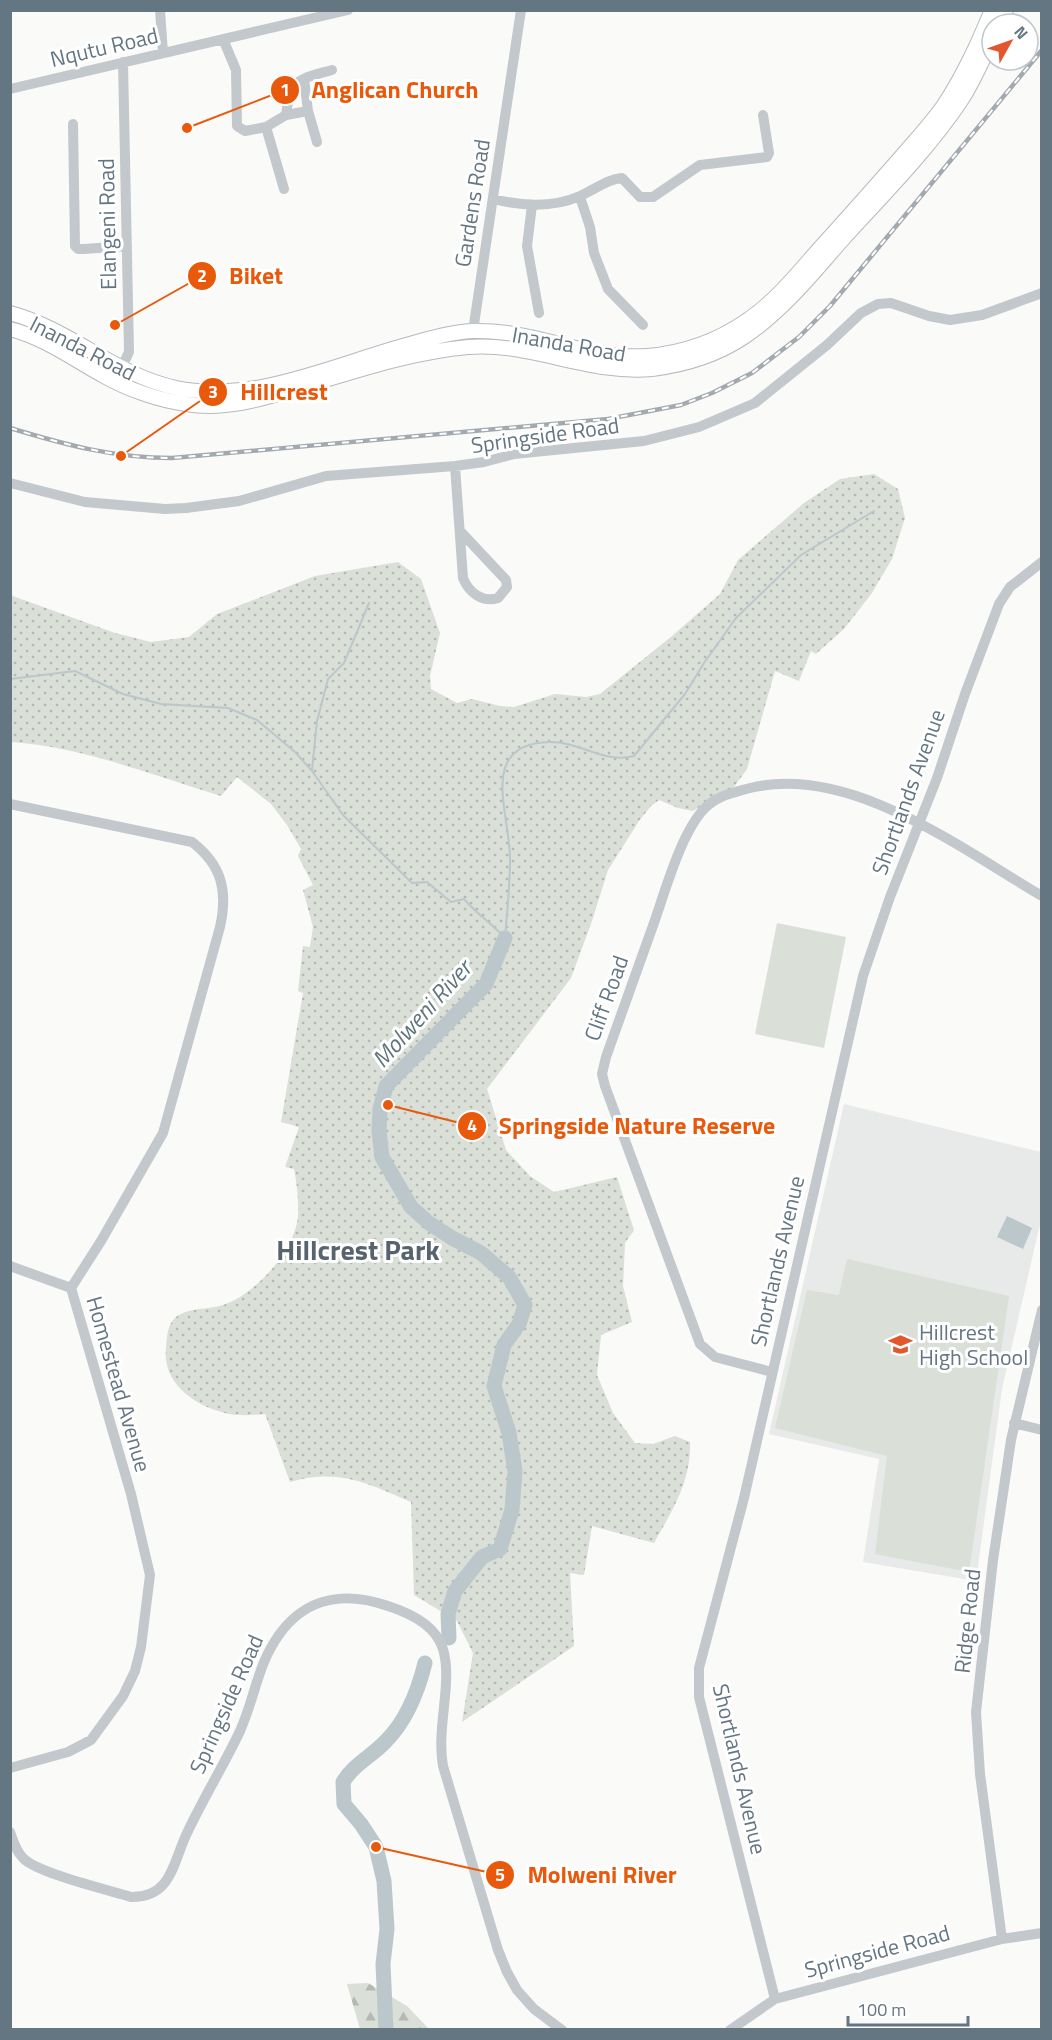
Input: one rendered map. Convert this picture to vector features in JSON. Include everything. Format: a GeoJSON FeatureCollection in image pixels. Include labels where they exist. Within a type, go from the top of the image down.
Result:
{"type":"FeatureCollection","features":[{"type":"Feature","properties":{"kind":"main road","name":"Inanda Road"},"geometry":{"type":"LineString","coordinates":[[10,313],[53,329],[140,377],[176,388],[196,391],[243,390],[295,378],[423,340],[473,331],[527,336],[595,352],[637,356],[683,350],[710,341],[741,324],[772,300],[936,116],[960,80],[992,10]]}},
{"type":"Feature","properties":{"kind":"main road","name":"Inanda Road"},"geometry":{"type":"LineString","coordinates":[[10,329],[58,349],[115,381],[183,404],[225,406],[256,400],[400,358],[453,348],[498,347],[604,368],[632,370],[675,365],[703,357],[735,343],[777,310],[821,264],[949,118],[980,65]]}},
{"type":"Feature","properties":{"kind":"street","name":"Nqutu Road"},"geometry":{"type":"LineString","coordinates":[[10,89],[348,10]]}},
{"type":"Feature","properties":{"kind":"street","name":"Gardens Road"},"geometry":{"type":"LineString","coordinates":[[473,331],[521,10]]}},
{"type":"Feature","properties":{"kind":"street"},"geometry":{"type":"LineString","coordinates":[[163,11],[163,53]]}},
{"type":"Feature","properties":{"kind":"street"},"geometry":{"type":"LineString","coordinates":[[223,39],[236,70],[237,126],[245,131],[267,127],[286,115],[308,111]]}},
{"type":"Feature","properties":{"kind":"street","name":"Elangeni Road"},"geometry":{"type":"LineString","coordinates":[[115,381],[123,369],[129,352],[123,62]]}},
{"type":"Feature","properties":{"kind":"street"},"geometry":{"type":"LineString","coordinates":[[286,115],[291,90],[303,79],[332,70]]}},
{"type":"Feature","properties":{"kind":"street"},"geometry":{"type":"LineString","coordinates":[[303,79],[308,111],[317,142]]}},
{"type":"Feature","properties":{"kind":"street"},"geometry":{"type":"LineString","coordinates":[[493,199],[532,205],[563,203],[580,197],[616,178],[622,178],[640,197],[653,197],[700,165],[767,157],[769,153],[763,115]]}},
{"type":"Feature","properties":{"kind":"street"},"geometry":{"type":"LineString","coordinates":[[73,124],[75,246],[78,249],[127,246]]}},
{"type":"Feature","properties":{"kind":"street"},"geometry":{"type":"LineString","coordinates":[[267,127],[284,189]]}},
{"type":"Feature","properties":{"kind":"street"},"geometry":{"type":"LineString","coordinates":[[580,197],[590,227],[594,253],[608,289],[643,325]]}},
{"type":"Feature","properties":{"kind":"street"},"geometry":{"type":"LineString","coordinates":[[532,205],[527,246],[539,313]]}},
{"type":"Feature","properties":{"kind":"street","name":"Springside Road"},"geometry":{"type":"LineString","coordinates":[[10,483],[85,502],[165,509],[186,508],[239,501],[326,476],[455,466],[514,454],[644,441],[699,427],[755,403],[827,345],[861,313],[878,304],[891,303],[929,316],[950,320],[982,315],[1041,292]]}},
{"type":"Feature","properties":{"kind":"street"},"geometry":{"type":"LineString","coordinates":[[455,466],[463,578],[472,592],[482,598],[498,598],[507,587],[506,580],[460,531]]}},
{"type":"Feature","properties":{"kind":"street","name":"Shortlands Avenue"},"geometry":{"type":"LineString","coordinates":[[775,1999],[702,1706],[698,1677],[741,1508],[856,1003],[876,937],[999,604],[1010,587],[1041,562]]}},
{"type":"Feature","properties":{"kind":"street","name":"Cliff Road"},"geometry":{"type":"LineString","coordinates":[[772,1372],[715,1357],[700,1344],[605,1086],[603,1067],[678,856],[691,828],[711,803],[728,793],[755,787],[773,784],[800,785],[857,795],[919,822],[1041,896]]}},
{"type":"Feature","properties":{"kind":"street","name":"Homestead Avenue"},"geometry":{"type":"LineString","coordinates":[[10,804],[192,842],[214,865],[225,896],[220,927],[163,1133],[101,1241],[71,1288],[131,1494],[150,1575],[141,1647],[135,1671],[123,1696],[91,1740],[68,1752],[10,1768]]}},
{"type":"Feature","properties":{"kind":"street"},"geometry":{"type":"LineString","coordinates":[[10,1266],[71,1288]]}},
{"type":"Feature","properties":{"kind":"street","name":"Ridge Road"},"geometry":{"type":"LineString","coordinates":[[1002,1939],[980,1774],[976,1712],[993,1560],[1014,1423],[1041,1310]]}},
{"type":"Feature","properties":{"kind":"street"},"geometry":{"type":"LineString","coordinates":[[1014,1423],[1041,1430]]}},
{"type":"Feature","properties":{"kind":"street","name":"Springside Road"},"geometry":{"type":"LineString","coordinates":[[10,1832],[17,1851],[36,1867],[130,1897],[157,1890],[166,1883],[172,1873],[187,1833],[241,1729],[264,1663],[282,1628],[310,1607],[326,1601],[353,1598],[386,1605],[411,1615],[425,1624],[440,1641],[446,1660],[446,1684],[440,1735],[443,1766],[498,1950],[512,1981],[524,1999],[548,2021],[562,2030]]}},
{"type":"Feature","properties":{"kind":"street","name":"Springside Road"},"geometry":{"type":"LineString","coordinates":[[730,2030],[775,1999],[1002,1939],[1041,1933]]}},
{"type":"Feature","properties":{"kind":"shaded area","name":"Hillcrest High School"},"geometry":{"type":"Polygon","coordinates":[[[844,1104],[1041,1152],[1041,1220],[1002,1389],[976,1581],[863,1562],[879,1459],[769,1434],[844,1104]]]}},
{"type":"Feature","properties":{"kind":"shaded area"},"geometry":{"type":"Polygon","coordinates":[[[1007,1216],[1032,1228],[1023,1249],[997,1237],[1007,1216]]]}},
{"type":"Feature","properties":{"kind":"green space"},"geometry":{"type":"Polygon","coordinates":[[[874,474],[898,489],[905,518],[892,559],[872,593],[844,629],[816,654],[811,651],[799,681],[775,671],[747,769],[734,787],[693,811],[659,800],[639,821],[608,870],[571,978],[487,1089],[506,1150],[530,1176],[554,1192],[617,1177],[634,1230],[625,1243],[623,1286],[632,1322],[601,1335],[597,1375],[613,1413],[635,1443],[653,1444],[675,1436],[690,1442],[690,1456],[680,1495],[654,1543],[592,1526],[584,1575],[570,1573],[574,1646],[462,1722],[473,1653],[457,1621],[414,1595],[411,1502],[366,1484],[338,1477],[307,1478],[290,1482],[265,1414],[233,1415],[205,1406],[194,1400],[175,1383],[166,1361],[168,1332],[175,1318],[192,1310],[223,1305],[247,1292],[279,1260],[287,1248],[297,1223],[298,1196],[294,1169],[285,1167],[299,1127],[281,1122],[303,993],[298,991],[303,946],[310,947],[313,927],[303,890],[313,885],[298,856],[301,849],[271,804],[237,777],[221,796],[91,756],[11,742],[10,595],[115,633],[151,642],[189,637],[217,614],[315,576],[398,562],[421,579],[440,633],[430,676],[431,689],[457,703],[472,699],[514,707],[555,694],[586,697],[600,694],[720,594],[738,560],[804,503],[840,479],[874,474]]]}},
{"type":"Feature","properties":{"kind":"green space"},"geometry":{"type":"Polygon","coordinates":[[[777,923],[846,937],[824,1048],[755,1034],[777,923]]]}},
{"type":"Feature","properties":{"kind":"green space"},"geometry":{"type":"Polygon","coordinates":[[[847,1259],[1009,1296],[969,1572],[875,1554],[887,1456],[775,1428],[807,1290],[839,1295],[847,1259]]]}},
{"type":"Feature","properties":{"kind":"green space"},"geometry":{"type":"Polygon","coordinates":[[[368,1983],[407,2006],[429,2029],[360,2029],[347,1984],[368,1983]]]}},
{"type":"Feature","properties":{"kind":"waterway"},"geometry":{"type":"LineString","coordinates":[[505,938],[510,860],[502,785],[505,769],[512,755],[526,746],[549,742],[571,745],[612,757],[634,756],[685,694],[736,618],[801,555],[874,511]]}},
{"type":"Feature","properties":{"kind":"waterway"},"geometry":{"type":"LineString","coordinates":[[312,770],[317,721],[328,679],[344,663],[369,603]]}},
{"type":"Feature","properties":{"kind":"waterway"},"geometry":{"type":"LineString","coordinates":[[10,679],[75,671],[123,694],[161,704],[228,708],[257,720],[295,752],[312,771],[343,815],[412,883],[427,882],[451,902],[464,899],[505,938]]}},
{"type":"Feature","properties":{"kind":"waterway","name":"Molweni River"},"geometry":{"type":"LineString","coordinates":[[449,1638],[448,1614],[455,1591],[482,1557],[500,1549],[512,1510],[515,1471],[509,1433],[494,1386],[504,1345],[519,1324],[525,1305],[509,1277],[481,1253],[429,1223],[411,1207],[382,1157],[379,1131],[380,1109],[386,1086],[486,984],[505,938]]}},
{"type":"Feature","properties":{"kind":"waterway","name":"Molweni River"},"geometry":{"type":"LineString","coordinates":[[386,2030],[383,1964],[387,1929],[384,1881],[376,1847],[344,1804],[343,1782],[386,1741],[400,1724],[415,1695],[425,1663]]}},
{"type":"Feature","properties":{"kind":"railway"},"geometry":{"type":"LineString","coordinates":[[10,428],[110,453],[172,458],[608,419],[681,405],[752,373],[799,337],[830,306],[1042,50]]}},
{"type":"Feature","properties":{"kind":"place","name":"Anglican Church"},"geometry":{"type":"Point","coordinates":[187,128]}},
{"type":"Feature","properties":{"kind":"place","name":"Biket"},"geometry":{"type":"Point","coordinates":[115,325]}},
{"type":"Feature","properties":{"kind":"place","name":"Hillcrest"},"geometry":{"type":"Point","coordinates":[121,456]}},
{"type":"Feature","properties":{"kind":"place","name":"Springside Nature Reserve"},"geometry":{"type":"Point","coordinates":[388,1105]}},
{"type":"Feature","properties":{"kind":"place","name":"Hillcrest High School"},"geometry":{"type":"Point","coordinates":[901,1345]}},
{"type":"Feature","properties":{"kind":"place","name":"Molweni River"},"geometry":{"type":"Point","coordinates":[376,1847]}},
{"type":"Feature","properties":{"kind":"district","name":"Hillcrest Park"},"geometry":{"type":"Point","coordinates":[358,1250]}}]}
